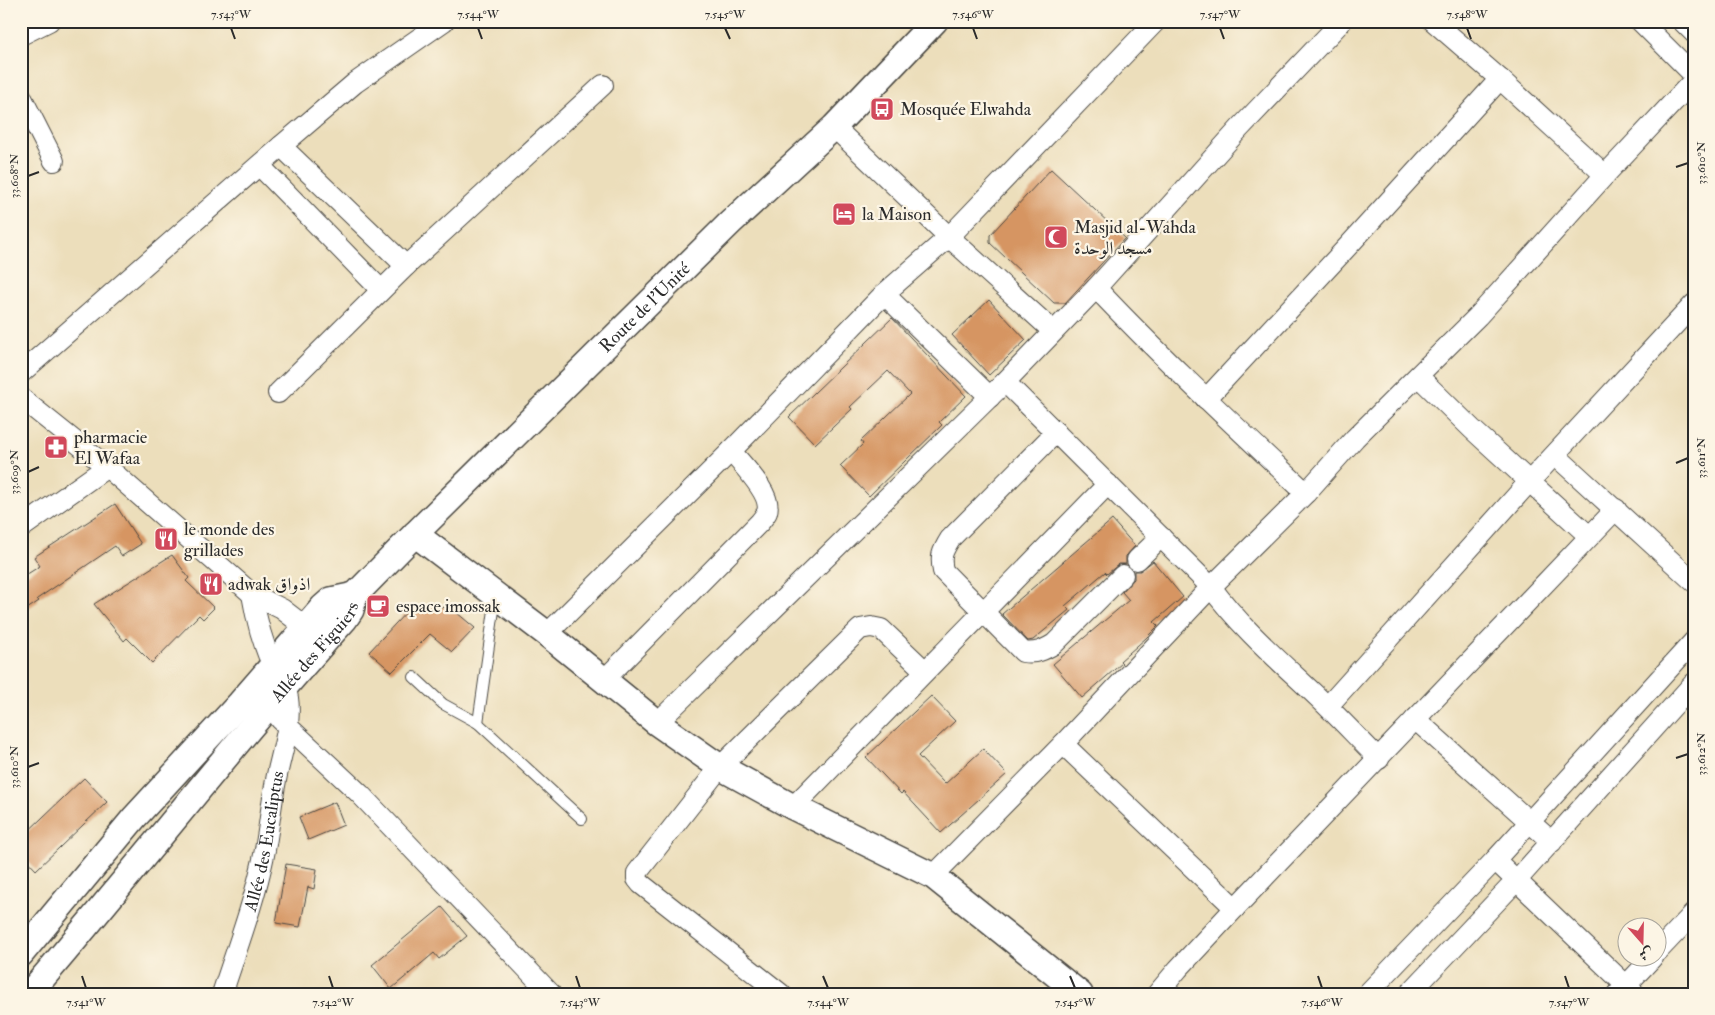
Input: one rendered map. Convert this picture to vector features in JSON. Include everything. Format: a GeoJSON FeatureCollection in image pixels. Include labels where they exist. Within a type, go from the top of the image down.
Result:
{"type":"FeatureCollection","features":[{"type":"Feature","properties":{"kind":"street"},"geometry":{"type":"LineString","coordinates":[[21,35],[49,21]]}},
{"type":"Feature","properties":{"kind":"street"},"geometry":{"type":"LineString","coordinates":[[21,373],[355,83],[444,21]]}},
{"type":"Feature","properties":{"kind":"street","name":"Route de l'Unité"},"geometry":{"type":"LineString","coordinates":[[355,595],[730,223],[834,127],[935,21]]}},
{"type":"Feature","properties":{"kind":"street"},"geometry":{"type":"LineString","coordinates":[[547,634],[884,294],[949,237],[1156,21]]}},
{"type":"Feature","properties":{"kind":"street"},"geometry":{"type":"LineString","coordinates":[[657,723],[1005,382],[1052,331],[1096,288],[1238,129],[1342,21]]}},
{"type":"Feature","properties":{"kind":"street"},"geometry":{"type":"LineString","coordinates":[[1433,21],[1605,174]]}},
{"type":"Feature","properties":{"kind":"street"},"geometry":{"type":"LineString","coordinates":[[1640,21],[1694,74]]}},
{"type":"Feature","properties":{"kind":"street"},"geometry":{"type":"LineString","coordinates":[[1682,21],[1694,33]]}},
{"type":"Feature","properties":{"kind":"street"},"geometry":{"type":"LineString","coordinates":[[1206,399],[1357,237],[1500,79]]}},
{"type":"Feature","properties":{"kind":"street"},"geometry":{"type":"LineString","coordinates":[[933,876],[1063,744],[1212,587],[1306,493],[1355,438],[1478,316],[1605,174],[1694,80]]}},
{"type":"Feature","properties":{"kind":"street"},"geometry":{"type":"LineString","coordinates":[[278,393],[406,266],[603,85]]}},
{"type":"Feature","properties":{"kind":"street"},"geometry":{"type":"LineString","coordinates":[[21,96],[54,161]]}},
{"type":"Feature","properties":{"kind":"street"},"geometry":{"type":"LineString","coordinates":[[834,127],[949,237],[1052,331]]}},
{"type":"Feature","properties":{"kind":"street"},"geometry":{"type":"LineString","coordinates":[[281,146],[406,266]]}},
{"type":"Feature","properties":{"kind":"street"},"geometry":{"type":"LineString","coordinates":[[260,166],[381,290]]}},
{"type":"Feature","properties":{"kind":"street"},"geometry":{"type":"LineString","coordinates":[[1096,288],[1206,399],[1306,493]]}},
{"type":"Feature","properties":{"kind":"street"},"geometry":{"type":"LineString","coordinates":[[884,294],[990,397]]}},
{"type":"Feature","properties":{"kind":"street"},"geometry":{"type":"LineString","coordinates":[[1328,706],[1529,482],[1694,304]]}},
{"type":"Feature","properties":{"kind":"street"},"geometry":{"type":"LineString","coordinates":[[1418,376],[1472,429],[1589,536]]}},
{"type":"Feature","properties":{"kind":"street"},"geometry":{"type":"LineString","coordinates":[[1005,382],[1212,587],[1226,608],[1244,628],[1328,706],[1379,759]]}},
{"type":"Feature","properties":{"kind":"street"},"geometry":{"type":"LineString","coordinates":[[21,398],[107,467],[252,594],[282,609],[315,634]]}},
{"type":"Feature","properties":{"kind":"street"},"geometry":{"type":"LineString","coordinates":[[1056,432],[950,539],[943,549],[941,559],[943,571],[1024,652],[1033,653],[1054,644],[1123,575]]}},
{"type":"Feature","properties":{"kind":"street"},"geometry":{"type":"LineString","coordinates":[[604,680],[760,522],[767,511],[768,501],[764,492],[730,451]]}},
{"type":"Feature","properties":{"kind":"street"},"geometry":{"type":"LineString","coordinates":[[1555,455],[1694,582]]}},
{"type":"Feature","properties":{"kind":"street"},"geometry":{"type":"LineString","coordinates":[[21,528],[107,467]]}},
{"type":"Feature","properties":{"kind":"street"},"geometry":{"type":"LineString","coordinates":[[793,807],[1108,484]]}},
{"type":"Feature","properties":{"kind":"street"},"geometry":{"type":"LineString","coordinates":[[1157,994],[1235,908],[1616,509]]}},
{"type":"Feature","properties":{"kind":"street"},"geometry":{"type":"LineString","coordinates":[[415,534],[547,634],[657,723],[720,767],[793,807],[933,876],[1080,994]]}},
{"type":"Feature","properties":{"kind":"street"},"geometry":{"type":"LineString","coordinates":[[1138,560],[1161,537]]}},
{"type":"Feature","properties":{"kind":"street","name":"Allée des Eucaliptus"},"geometry":{"type":"LineString","coordinates":[[222,994],[247,922],[264,856],[276,780],[290,711],[279,675],[267,651],[255,613],[252,594]]}},
{"type":"Feature","properties":{"kind":"street","name":"Allée des Figuiers"},"geometry":{"type":"LineString","coordinates":[[21,954],[134,818],[279,675],[315,634],[348,616],[355,595]]}},
{"type":"Feature","properties":{"kind":"street"},"geometry":{"type":"LineString","coordinates":[[781,994],[640,884],[637,874],[720,767],[860,629],[871,627],[881,629],[925,671]]}},
{"type":"Feature","properties":{"kind":"street"},"geometry":{"type":"LineString","coordinates":[[1367,994],[1495,860],[1694,641]]}},
{"type":"Feature","properties":{"kind":"street","name":"Allée des Figuiers"},"geometry":{"type":"LineString","coordinates":[[29,994],[267,707],[279,675]]}},
{"type":"Feature","properties":{"kind":"street"},"geometry":{"type":"LineString","coordinates":[[1409,994],[1516,882],[1694,683]]}},
{"type":"Feature","properties":{"kind":"street"},"geometry":{"type":"LineString","coordinates":[[267,707],[360,794],[551,994]]}},
{"type":"Feature","properties":{"kind":"street"},"geometry":{"type":"LineString","coordinates":[[1415,719],[1552,842]]}},
{"type":"Feature","properties":{"kind":"street"},"geometry":{"type":"LineString","coordinates":[[1063,744],[1235,908]]}},
{"type":"Feature","properties":{"kind":"street"},"geometry":{"type":"LineString","coordinates":[[1495,860],[1626,991],[1644,968]]}},
{"type":"Feature","properties":{"kind":"street"},"geometry":{"type":"LineString","coordinates":[[1668,940],[1694,913]]}},
{"type":"Feature","properties":{"kind":"lane"},"geometry":{"type":"LineString","coordinates":[[478,723],[496,596]]}},
{"type":"Feature","properties":{"kind":"lane"},"geometry":{"type":"LineString","coordinates":[[414,677],[443,704],[478,723],[582,819]]}},
{"type":"Feature","properties":{"kind":"building","name":"Masjid al-Wahda مسجد الوحدة"},"geometry":{"type":"Polygon","coordinates":[[[1051,169],[1125,238],[1065,303],[1054,303],[990,243],[990,235],[1051,169]]]}},
{"type":"Feature","properties":{"kind":"building"},"geometry":{"type":"Polygon","coordinates":[[[989,300],[1026,340],[989,375],[952,335],[989,300]]]}},
{"type":"Feature","properties":{"kind":"building"},"geometry":{"type":"Polygon","coordinates":[[[892,318],[966,396],[939,422],[942,425],[869,496],[840,466],[863,444],[861,441],[910,394],[888,371],[815,444],[789,417],[892,318]]]}},
{"type":"Feature","properties":{"kind":"building"},"geometry":{"type":"Polygon","coordinates":[[[115,504],[141,544],[122,556],[115,546],[37,599],[39,601],[21,613],[21,578],[40,566],[34,557],[115,504]]]}},
{"type":"Feature","properties":{"kind":"building"},"geometry":{"type":"Polygon","coordinates":[[[1112,520],[1135,546],[1126,556],[1126,564],[1119,564],[1107,574],[1105,572],[1065,606],[1069,610],[1033,640],[1028,641],[1002,614],[1112,520]]]}},
{"type":"Feature","properties":{"kind":"building"},"geometry":{"type":"Polygon","coordinates":[[[172,555],[189,578],[186,581],[214,608],[203,619],[199,615],[152,663],[127,638],[124,641],[94,604],[172,555]]]}},
{"type":"Feature","properties":{"kind":"building"},"geometry":{"type":"Polygon","coordinates":[[[1153,561],[1183,597],[1154,622],[1158,626],[1120,661],[1122,663],[1082,698],[1053,664],[1129,600],[1122,592],[1134,579],[1134,571],[1140,571],[1153,561]]]}},
{"type":"Feature","properties":{"kind":"building"},"geometry":{"type":"Polygon","coordinates":[[[450,607],[475,628],[452,652],[430,634],[392,672],[369,652],[409,609],[450,607]]]}},
{"type":"Feature","properties":{"kind":"building"},"geometry":{"type":"Polygon","coordinates":[[[931,696],[955,721],[918,756],[945,784],[983,749],[1007,774],[941,833],[903,792],[901,794],[866,757],[931,696]]]}},
{"type":"Feature","properties":{"kind":"building"},"geometry":{"type":"Polygon","coordinates":[[[84,778],[107,802],[36,870],[21,854],[21,838],[84,778]]]}},
{"type":"Feature","properties":{"kind":"building"},"geometry":{"type":"Polygon","coordinates":[[[335,802],[344,825],[308,840],[299,817],[335,802]]]}},
{"type":"Feature","properties":{"kind":"building"},"geometry":{"type":"Polygon","coordinates":[[[286,864],[317,869],[314,889],[308,887],[300,927],[276,923],[286,864]]]}},
{"type":"Feature","properties":{"kind":"building"},"geometry":{"type":"Polygon","coordinates":[[[442,907],[467,936],[439,959],[434,953],[391,989],[372,965],[442,907]]]}},
{"type":"Feature","properties":{"kind":"place","name":"Mosquée Elwahda"},"geometry":{"type":"Point","coordinates":[882,109]}},
{"type":"Feature","properties":{"kind":"place","name":"la Maison"},"geometry":{"type":"Point","coordinates":[844,214]}},
{"type":"Feature","properties":{"kind":"place","name":"Masjid al-Wahda مسجد الوحدة"},"geometry":{"type":"Point","coordinates":[1056,237]}},
{"type":"Feature","properties":{"kind":"place","name":"pharmacie El Wafaa"},"geometry":{"type":"Point","coordinates":[56,447]}},
{"type":"Feature","properties":{"kind":"place","name":"le monde des grillades"},"geometry":{"type":"Point","coordinates":[166,539]}},
{"type":"Feature","properties":{"kind":"place","name":"adwak اذواق"},"geometry":{"type":"Point","coordinates":[211,584]}},
{"type":"Feature","properties":{"kind":"place","name":"espace imossak"},"geometry":{"type":"Point","coordinates":[378,606]}}]}
